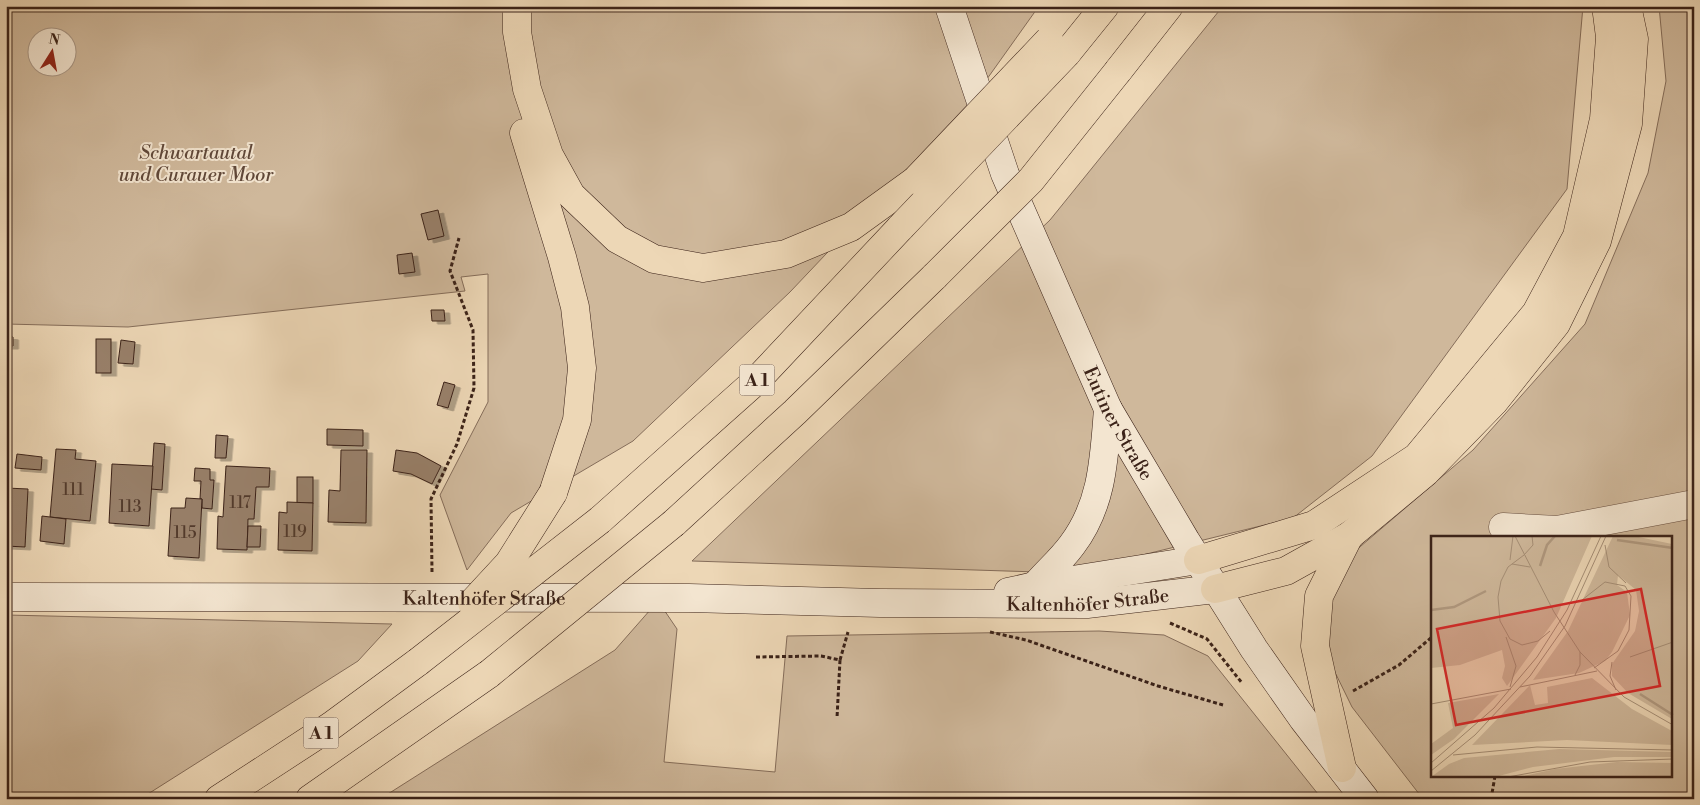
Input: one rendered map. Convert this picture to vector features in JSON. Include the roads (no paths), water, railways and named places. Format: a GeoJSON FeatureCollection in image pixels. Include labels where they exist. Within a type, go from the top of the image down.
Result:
{"type":"FeatureCollection","features":[{"type":"Feature","properties":{"kind":"highway"},"geometry":{"type":"LineString","coordinates":[[418,662],[509,563],[553,493],[577,420],[582,368],[575,306],[509,76],[500,6]]}},
{"type":"Feature","properties":{"kind":"highway"},"geometry":{"type":"LineString","coordinates":[[517,6],[517,32],[527,89],[549,155],[571,195],[617,239],[654,259],[702,268],[786,254],[851,226],[916,180],[1058,46],[1089,6]]}},
{"type":"Feature","properties":{"kind":"highway","name":"A 1"},"geometry":{"type":"LineString","coordinates":[[219,799],[331,726],[418,662],[600,520],[757,380],[901,226],[1058,46],[1104,6]]}},
{"type":"Feature","properties":{"kind":"highway","name":"A 1"},"geometry":{"type":"LineString","coordinates":[[310,799],[489,674],[674,523],[795,412],[1031,180],[1169,6]]}},
{"type":"Feature","properties":{"kind":"highway"},"geometry":{"type":"LineString","coordinates":[[1151,30],[1185,6]]}},
{"type":"Feature","properties":{"kind":"highway"},"geometry":{"type":"LineString","coordinates":[[1198,560],[1314,525],[1417,457],[1536,313],[1577,236],[1604,119],[1610,37],[1606,6]]}},
{"type":"Feature","properties":{"kind":"highway"},"geometry":{"type":"LineString","coordinates":[[1215,589],[1286,571],[1349,536],[1426,472],[1494,402],[1556,324],[1597,241],[1628,124],[1634,40],[1627,6]]}},
{"type":"Feature","properties":{"kind":"highway"},"geometry":{"type":"LineString","coordinates":[[1342,768],[1315,646],[1319,596],[1349,536]]}},
{"type":"Feature","properties":{"kind":"street","name":"Eutiner Straße"},"geometry":{"type":"LineString","coordinates":[[949,6],[1005,174],[1108,409],[1215,589],[1254,649],[1303,719],[1365,799]]}},
{"type":"Feature","properties":{"kind":"street"},"geometry":{"type":"LineString","coordinates":[[1035,586],[1072,545],[1091,514],[1103,472],[1108,409]]}},
{"type":"Feature","properties":{"kind":"street"},"geometry":{"type":"LineString","coordinates":[[1503,527],[1557,530],[1694,504]]}},
{"type":"Feature","properties":{"kind":"street","name":"Kaltenhöfer Straße"},"geometry":{"type":"LineString","coordinates":[[960,603],[1035,586],[1198,560]]}},
{"type":"Feature","properties":{"kind":"street","name":"Kaltenhöfer Straße"},"geometry":{"type":"LineString","coordinates":[[6,597],[689,598],[1087,604],[1215,589]]}},
{"type":"Feature","properties":{"kind":"park label","name":"Schwartautal und Curauer Moor"},"geometry":{"type":"Point","coordinates":[196,163]}}]}
